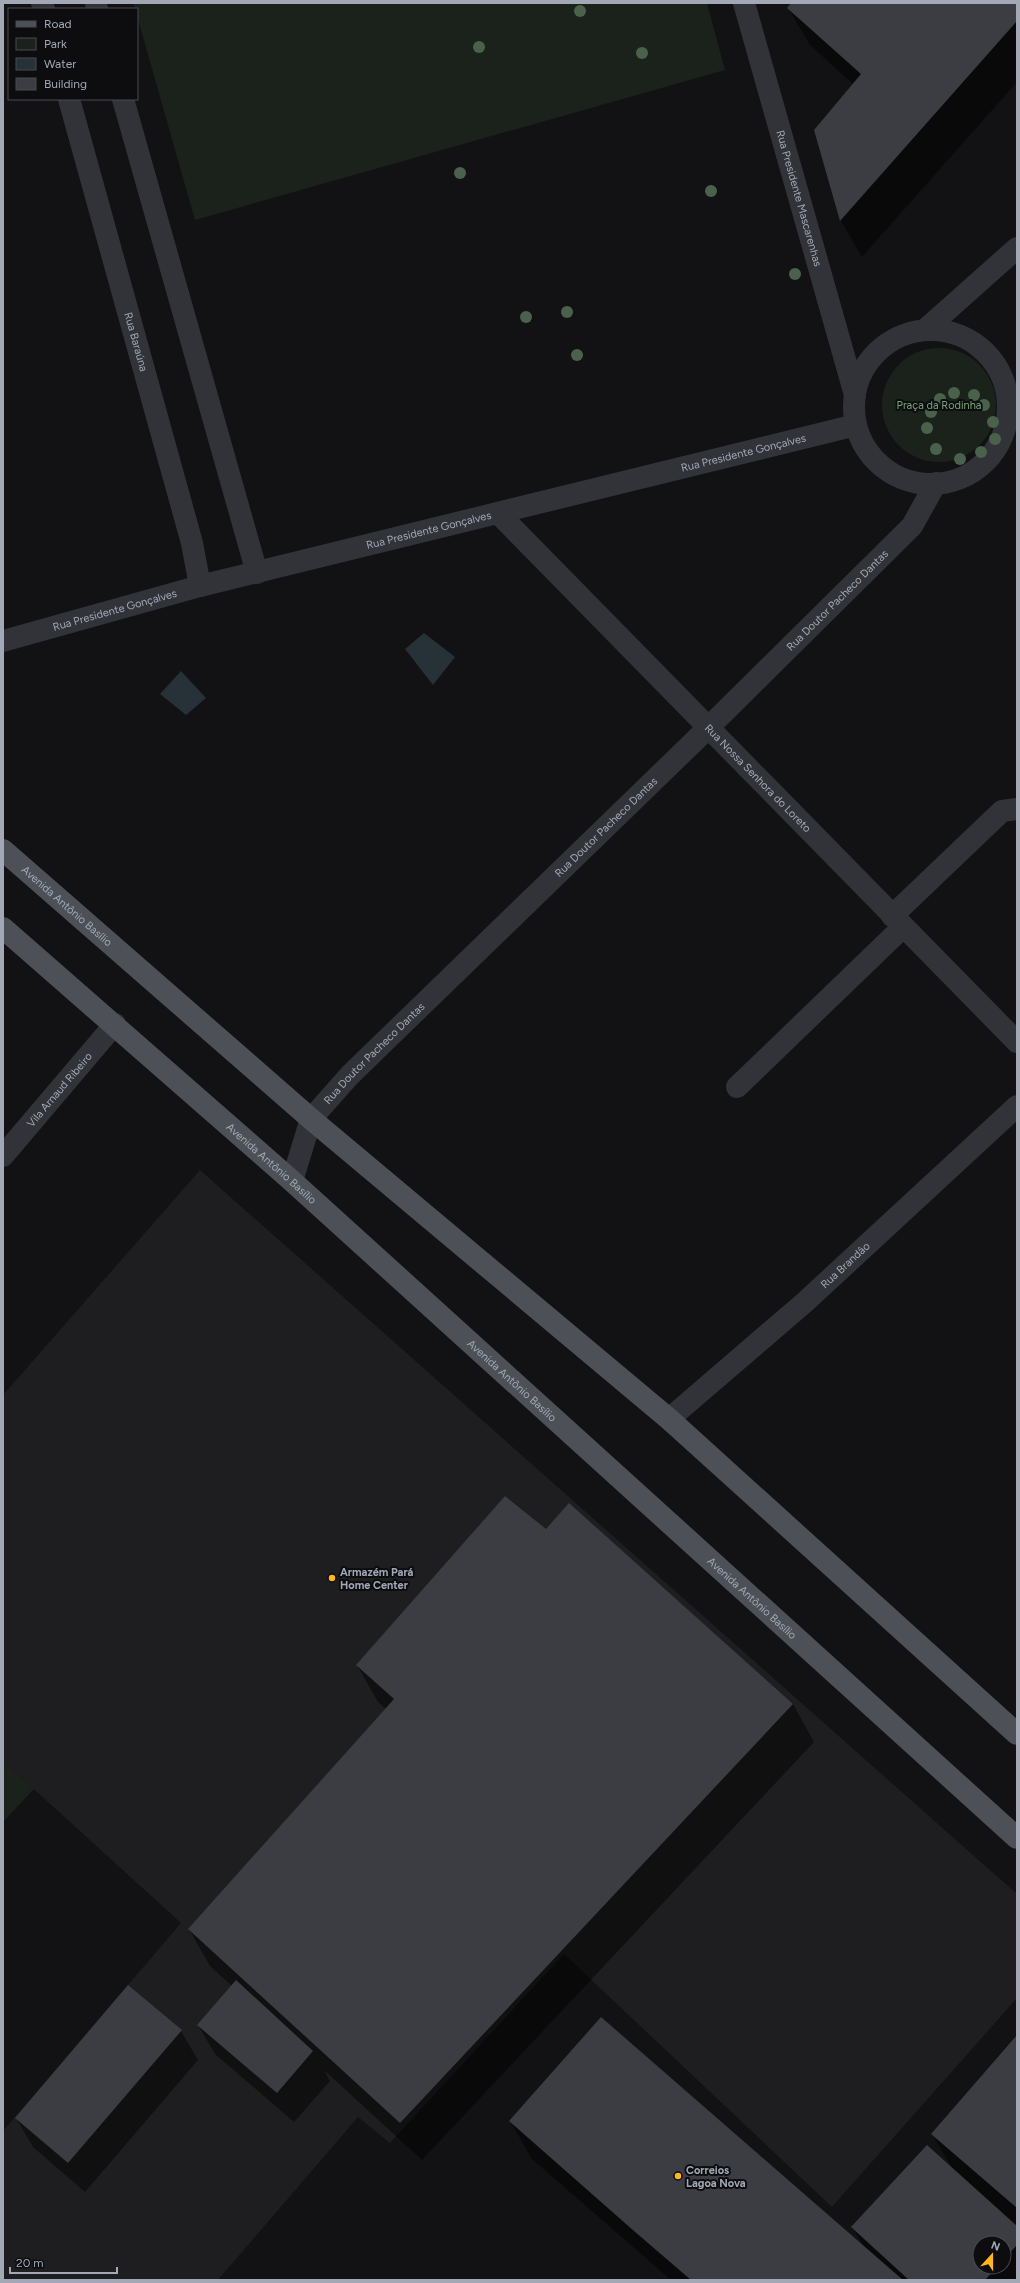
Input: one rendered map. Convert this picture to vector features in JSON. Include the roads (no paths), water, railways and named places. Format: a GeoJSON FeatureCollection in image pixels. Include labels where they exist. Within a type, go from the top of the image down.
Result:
{"type":"FeatureCollection","features":[{"type":"Feature","properties":{"kind":"main road","name":"Avenida Antônio Basílio"},"geometry":{"type":"LineString","coordinates":[[3,850],[311,1119],[669,1419],[1017,1734]]}},
{"type":"Feature","properties":{"kind":"main road","name":"Avenida Antônio Basílio"},"geometry":{"type":"LineString","coordinates":[[3,928],[115,1024],[292,1181],[1017,1838]]}},
{"type":"Feature","properties":{"kind":"street","name":"Rua Presidente Mascarenhas"},"geometry":{"type":"LineString","coordinates":[[744,3],[855,394]]}},
{"type":"Feature","properties":{"kind":"street","name":"Rua Baraúna"},"geometry":{"type":"LineString","coordinates":[[69,100],[192,543],[200,586]]}},
{"type":"Feature","properties":{"kind":"street"},"geometry":{"type":"LineString","coordinates":[[123,100],[257,573]]}},
{"type":"Feature","properties":{"kind":"street"},"geometry":{"type":"LineString","coordinates":[[926,329],[1017,248]]}},
{"type":"Feature","properties":{"kind":"street"},"geometry":{"type":"LineString","coordinates":[[926,329],[952,332],[975,343],[1011,382],[1008,400],[1012,421],[992,454],[976,469],[957,479],[936,483],[915,482],[894,474],[877,461],[864,444],[856,425],[854,409],[855,394],[863,370],[879,349],[901,336],[926,329]]}},
{"type":"Feature","properties":{"kind":"street","name":"Rua Presidente Gonçalves"},"geometry":{"type":"LineString","coordinates":[[3,641],[200,586],[500,514],[856,425]]}},
{"type":"Feature","properties":{"kind":"street","name":"Rua Doutor Pacheco Dantas"},"geometry":{"type":"LineString","coordinates":[[292,1181],[311,1119],[350,1074],[710,726],[912,526],[936,483]]}},
{"type":"Feature","properties":{"kind":"street","name":"Rua Nossa Senhora do Loreto"},"geometry":{"type":"LineString","coordinates":[[500,514],[710,726],[897,921],[1017,1042]]}},
{"type":"Feature","properties":{"kind":"street"},"geometry":{"type":"LineString","coordinates":[[737,1087],[1002,811],[1017,808]]}},
{"type":"Feature","properties":{"kind":"street","name":"Vila Arnaud Ribeiro"},"geometry":{"type":"LineString","coordinates":[[3,1156],[115,1024]]}},
{"type":"Feature","properties":{"kind":"street","name":"Rua Brandâo"},"geometry":{"type":"LineString","coordinates":[[669,1419],[804,1303],[1017,1106]]}},
{"type":"Feature","properties":{"kind":"water"},"geometry":{"type":"Polygon","coordinates":[[[424,633],[455,657],[433,685],[405,649],[424,633]]]}},
{"type":"Feature","properties":{"kind":"water"},"geometry":{"type":"Polygon","coordinates":[[[181,671],[206,698],[186,715],[160,694],[181,671]]]}},
{"type":"Feature","properties":{"kind":"place","name":"Armazém Pará Home Center"},"geometry":{"type":"Point","coordinates":[332,1578]}},
{"type":"Feature","properties":{"kind":"place","name":"Correios Lagoa Nova"},"geometry":{"type":"Point","coordinates":[678,2176]}},
{"type":"Feature","properties":{"kind":"park label","name":"Praça da Rodinha"},"geometry":{"type":"Point","coordinates":[939,405]}}]}
